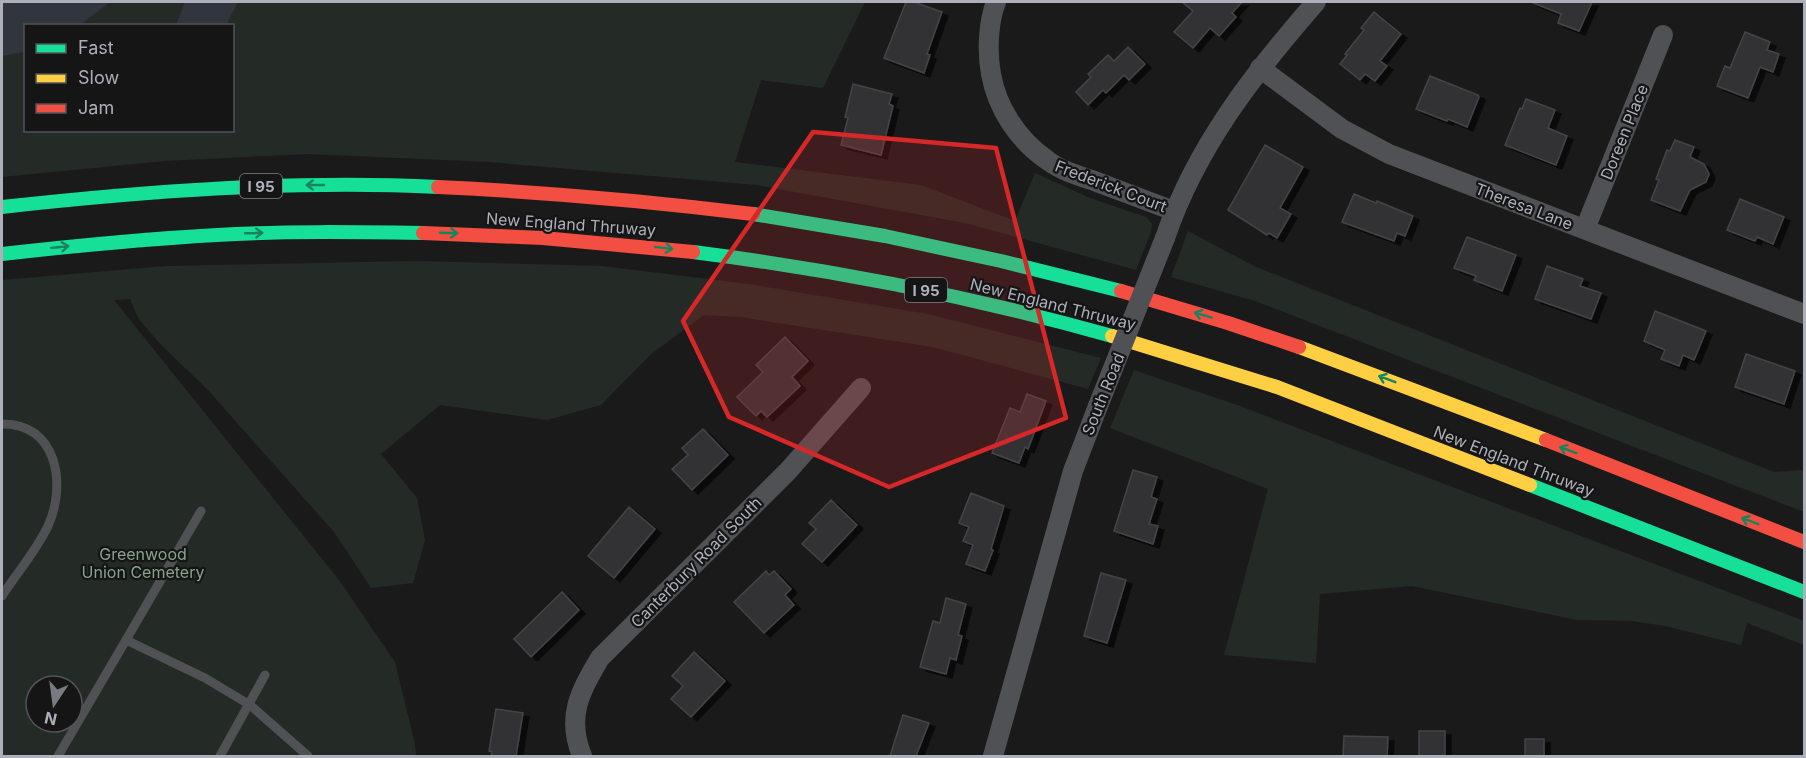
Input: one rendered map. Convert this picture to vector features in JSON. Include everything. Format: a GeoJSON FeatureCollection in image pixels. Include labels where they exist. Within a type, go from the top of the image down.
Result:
{"type":"FeatureCollection","features":[{"type":"Feature","properties":{"kind":"highway","name":"New England Thruway"},"geometry":{"type":"LineString","coordinates":[[2,207],[149,193],[299,185],[447,186],[596,195],[754,213],[825,224],[937,246],[1087,281],[1230,323],[1450,403],[1804,542]]}},
{"type":"Feature","properties":{"kind":"highway"},"geometry":{"type":"LineString","coordinates":[[2,196],[149,193]]}},
{"type":"Feature","properties":{"kind":"highway","name":"New England Thruway"},"geometry":{"type":"LineString","coordinates":[[2,254],[122,241],[206,235],[353,231],[428,232],[574,239],[649,246],[732,256],[868,278],[1012,309],[1226,370],[1345,413],[1804,592]]}},
{"type":"Feature","properties":{"kind":"street","name":"Frederick Court"},"geometry":{"type":"LineString","coordinates":[[996,2],[990,33],[989,62],[993,85],[1001,107],[1014,128],[1030,147],[1048,161],[1069,172],[1174,211]]}},
{"type":"Feature","properties":{"kind":"street","name":"South Road"},"geometry":{"type":"LineString","coordinates":[[993,756],[1073,471],[1174,211],[1204,150],[1239,95],[1316,2]]}},
{"type":"Feature","properties":{"kind":"street","name":"Doreen Place"},"geometry":{"type":"LineString","coordinates":[[1585,229],[1663,34]]}},
{"type":"Feature","properties":{"kind":"street","name":"Theresa Lane"},"geometry":{"type":"LineString","coordinates":[[1260,68],[1342,129],[1389,154],[1804,314]]}},
{"type":"Feature","properties":{"kind":"street","name":"Canterbury Road South"},"geometry":{"type":"LineString","coordinates":[[582,756],[576,735],[576,711],[581,688],[600,658],[788,471],[861,388]]}},
{"type":"Feature","properties":{"kind":"lane"},"geometry":{"type":"LineString","coordinates":[[2,424],[20,425],[36,433],[48,445],[53,460],[56,485],[49,524],[2,596]]}},
{"type":"Feature","properties":{"kind":"lane"},"geometry":{"type":"LineString","coordinates":[[58,756],[201,510]]}},
{"type":"Feature","properties":{"kind":"lane"},"geometry":{"type":"LineString","coordinates":[[126,640],[205,678],[250,705],[308,756]]}},
{"type":"Feature","properties":{"kind":"lane"},"geometry":{"type":"LineString","coordinates":[[220,756],[265,675]]}},
{"type":"Feature","properties":{"kind":"highlighted area"},"geometry":{"type":"Polygon","coordinates":[[[813,132],[996,148],[1066,418],[889,487],[729,417],[683,321],[813,132]]]}},
{"type":"Feature","properties":{"kind":"green space"},"geometry":{"type":"Polygon","coordinates":[[[2,2],[865,2],[823,88],[761,80],[735,162],[921,185],[1015,221],[1035,173],[1090,198],[1146,217],[1152,224],[1136,270],[965,223],[757,185],[489,162],[307,154],[165,161],[2,177],[2,2]]]}},
{"type":"Feature","properties":{"kind":"green space"},"geometry":{"type":"Polygon","coordinates":[[[1188,231],[1254,266],[1774,472],[1804,470],[1804,512],[1255,301],[1171,277],[1188,231]]]}},
{"type":"Feature","properties":{"kind":"green space","name":"Greenwood Union Cemetery"},"geometry":{"type":"Polygon","coordinates":[[[416,261],[602,266],[749,284],[928,314],[1101,358],[1088,389],[933,347],[740,317],[704,315],[650,355],[601,405],[547,420],[440,405],[381,454],[417,498],[425,540],[413,583],[371,588],[334,532],[207,389],[161,345],[138,318],[130,299],[114,300],[339,580],[395,662],[416,756],[2,756],[2,280],[166,266],[416,261]]]}},
{"type":"Feature","properties":{"kind":"green space"},"geometry":{"type":"Polygon","coordinates":[[[1134,370],[1240,406],[1804,621],[1804,645],[1747,623],[1741,645],[1665,626],[1632,621],[1577,620],[1412,586],[1320,594],[1316,663],[1224,655],[1268,489],[1110,428],[1134,370]]]}},
{"type":"Feature","properties":{"kind":"shaded area"},"geometry":{"type":"Polygon","coordinates":[[[2,2],[110,2],[81,24],[24,24],[24,52],[2,56],[2,2]]]}},
{"type":"Feature","properties":{"kind":"shaded area"},"geometry":{"type":"Polygon","coordinates":[[[185,2],[238,2],[227,24],[176,24],[185,2]]]}},
{"type":"Feature","properties":{"kind":"building"},"geometry":{"type":"Polygon","coordinates":[[[906,2],[914,2],[942,12],[927,54],[930,55],[924,73],[884,58],[906,2]]]}},
{"type":"Feature","properties":{"kind":"building"},"geometry":{"type":"Polygon","coordinates":[[[1182,2],[1242,2],[1232,13],[1236,17],[1219,36],[1210,28],[1193,48],[1174,32],[1193,11],[1182,2]]]}},
{"type":"Feature","properties":{"kind":"building"},"geometry":{"type":"Polygon","coordinates":[[[1531,2],[1592,2],[1579,31],[1558,23],[1561,14],[1531,2]]]}},
{"type":"Feature","properties":{"kind":"building"},"geometry":{"type":"Polygon","coordinates":[[[1374,12],[1401,34],[1380,61],[1387,66],[1375,81],[1365,74],[1360,80],[1340,64],[1364,30],[1361,28],[1374,12]]]}},
{"type":"Feature","properties":{"kind":"building"},"geometry":{"type":"Polygon","coordinates":[[[1745,32],[1770,42],[1767,50],[1779,54],[1773,72],[1760,67],[1748,98],[1717,86],[1725,66],[1730,68],[1745,32]]]}},
{"type":"Feature","properties":{"kind":"building"},"geometry":{"type":"Polygon","coordinates":[[[1128,47],[1145,64],[1129,80],[1124,75],[1106,93],[1103,90],[1088,105],[1076,92],[1091,77],[1088,74],[1108,55],[1114,61],[1128,47]]]}},
{"type":"Feature","properties":{"kind":"building"},"geometry":{"type":"Polygon","coordinates":[[[1430,76],[1478,95],[1467,127],[1416,109],[1430,76]]]}},
{"type":"Feature","properties":{"kind":"building"},"geometry":{"type":"Polygon","coordinates":[[[853,84],[892,94],[889,104],[893,106],[881,155],[841,145],[853,84]]]}},
{"type":"Feature","properties":{"kind":"building"},"geometry":{"type":"Polygon","coordinates":[[[1526,99],[1555,110],[1548,128],[1567,136],[1556,165],[1505,145],[1526,99]]]}},
{"type":"Feature","properties":{"kind":"building"},"geometry":{"type":"Polygon","coordinates":[[[1675,140],[1694,147],[1690,157],[1704,164],[1709,174],[1706,182],[1690,190],[1680,211],[1651,200],[1667,150],[1670,151],[1675,140]]]}},
{"type":"Feature","properties":{"kind":"building"},"geometry":{"type":"Polygon","coordinates":[[[1265,145],[1303,167],[1280,208],[1291,214],[1277,238],[1269,233],[1267,235],[1228,210],[1265,145]]]}},
{"type":"Feature","properties":{"kind":"building"},"geometry":{"type":"Polygon","coordinates":[[[1354,194],[1413,216],[1405,236],[1397,233],[1394,241],[1342,222],[1354,194]]]}},
{"type":"Feature","properties":{"kind":"building"},"geometry":{"type":"Polygon","coordinates":[[[1740,199],[1784,217],[1773,244],[1757,237],[1755,241],[1727,230],[1740,199]]]}},
{"type":"Feature","properties":{"kind":"building"},"geometry":{"type":"Polygon","coordinates":[[[1467,237],[1516,255],[1502,291],[1474,280],[1476,276],[1454,268],[1467,237]]]}},
{"type":"Feature","properties":{"kind":"building"},"geometry":{"type":"Polygon","coordinates":[[[1547,266],[1583,279],[1580,286],[1601,293],[1591,319],[1535,299],[1547,266]]]}},
{"type":"Feature","properties":{"kind":"building"},"geometry":{"type":"Polygon","coordinates":[[[1655,311],[1706,331],[1694,360],[1683,355],[1679,366],[1661,359],[1665,350],[1644,341],[1655,311]]]}},
{"type":"Feature","properties":{"kind":"building"},"geometry":{"type":"Polygon","coordinates":[[[785,337],[808,361],[792,377],[800,386],[767,417],[761,411],[756,416],[737,397],[763,372],[756,365],[785,337]]]}},
{"type":"Feature","properties":{"kind":"building"},"geometry":{"type":"Polygon","coordinates":[[[1746,354],[1795,371],[1784,404],[1735,387],[1746,354]]]}},
{"type":"Feature","properties":{"kind":"building"},"geometry":{"type":"Polygon","coordinates":[[[1027,394],[1046,401],[1028,449],[1025,447],[1019,463],[992,453],[1010,408],[1020,412],[1027,394]]]}},
{"type":"Feature","properties":{"kind":"building"},"geometry":{"type":"Polygon","coordinates":[[[703,429],[728,455],[692,490],[672,469],[688,455],[682,448],[703,429]]]}},
{"type":"Feature","properties":{"kind":"building"},"geometry":{"type":"Polygon","coordinates":[[[1133,470],[1157,477],[1151,497],[1157,499],[1149,524],[1158,526],[1153,544],[1114,531],[1133,470]]]}},
{"type":"Feature","properties":{"kind":"building"},"geometry":{"type":"Polygon","coordinates":[[[971,493],[1004,506],[985,571],[966,564],[973,545],[963,541],[969,527],[959,523],[971,493]]]}},
{"type":"Feature","properties":{"kind":"building"},"geometry":{"type":"Polygon","coordinates":[[[831,500],[857,525],[822,562],[802,544],[816,529],[809,523],[831,500]]]}},
{"type":"Feature","properties":{"kind":"building"},"geometry":{"type":"Polygon","coordinates":[[[629,507],[655,529],[614,578],[588,556],[629,507]]]}},
{"type":"Feature","properties":{"kind":"building"},"geometry":{"type":"Polygon","coordinates":[[[766,571],[769,575],[774,571],[791,589],[785,595],[794,605],[764,633],[734,602],[766,571]]]}},
{"type":"Feature","properties":{"kind":"building"},"geometry":{"type":"Polygon","coordinates":[[[1101,573],[1126,580],[1107,643],[1084,636],[1101,573]]]}},
{"type":"Feature","properties":{"kind":"building"},"geometry":{"type":"Polygon","coordinates":[[[562,592],[579,610],[531,657],[514,639],[562,592]]]}},
{"type":"Feature","properties":{"kind":"building"},"geometry":{"type":"Polygon","coordinates":[[[946,598],[966,604],[958,635],[962,636],[956,660],[950,658],[946,674],[920,667],[933,621],[940,623],[946,598]]]}},
{"type":"Feature","properties":{"kind":"building"},"geometry":{"type":"Polygon","coordinates":[[[694,652],[725,681],[691,717],[671,699],[683,686],[672,676],[694,652]]]}},
{"type":"Feature","properties":{"kind":"building"},"geometry":{"type":"Polygon","coordinates":[[[496,709],[523,713],[516,756],[491,756],[492,752],[489,751],[496,709]]]}},
{"type":"Feature","properties":{"kind":"building"},"geometry":{"type":"Polygon","coordinates":[[[903,715],[929,723],[916,756],[890,756],[903,715]]]}},
{"type":"Feature","properties":{"kind":"building"},"geometry":{"type":"Polygon","coordinates":[[[1419,731],[1445,731],[1445,756],[1419,756],[1419,731]]]}},
{"type":"Feature","properties":{"kind":"building"},"geometry":{"type":"Polygon","coordinates":[[[1344,736],[1388,737],[1387,756],[1343,756],[1344,736]]]}},
{"type":"Feature","properties":{"kind":"building"},"geometry":{"type":"Polygon","coordinates":[[[1525,739],[1544,739],[1544,756],[1525,756],[1525,739]]]}},
{"type":"Feature","properties":{"kind":"traffic: fast"},"geometry":{"type":"LineString","coordinates":[[2,207],[220,188],[329,185],[438,187]]}},
{"type":"Feature","properties":{"kind":"traffic: fast"},"geometry":{"type":"LineString","coordinates":[[753,214],[885,236],[1001,261],[1121,291]]}},
{"type":"Feature","properties":{"kind":"traffic: fast"},"geometry":{"type":"LineString","coordinates":[[2,254],[136,241],[243,234],[423,233]]}},
{"type":"Feature","properties":{"kind":"traffic: fast"},"geometry":{"type":"LineString","coordinates":[[693,252],[799,267],[904,286],[1008,309],[1112,336]]}},
{"type":"Feature","properties":{"kind":"traffic: fast"},"geometry":{"type":"LineString","coordinates":[[1530,485],[1804,592]]}},
{"type":"Feature","properties":{"kind":"traffic: slow"},"geometry":{"type":"LineString","coordinates":[[1112,336],[1277,387],[1530,485]]}},
{"type":"Feature","properties":{"kind":"traffic: slow"},"geometry":{"type":"LineString","coordinates":[[1299,347],[1546,440]]}},
{"type":"Feature","properties":{"kind":"traffic: jam"},"geometry":{"type":"LineString","coordinates":[[438,187],[596,198],[753,214]]}},
{"type":"Feature","properties":{"kind":"traffic: jam"},"geometry":{"type":"LineString","coordinates":[[423,233],[543,238],[693,252]]}},
{"type":"Feature","properties":{"kind":"traffic: jam"},"geometry":{"type":"LineString","coordinates":[[1121,291],[1299,347]]}},
{"type":"Feature","properties":{"kind":"traffic: jam"},"geometry":{"type":"LineString","coordinates":[[1546,440],[1804,542]]}}]}
